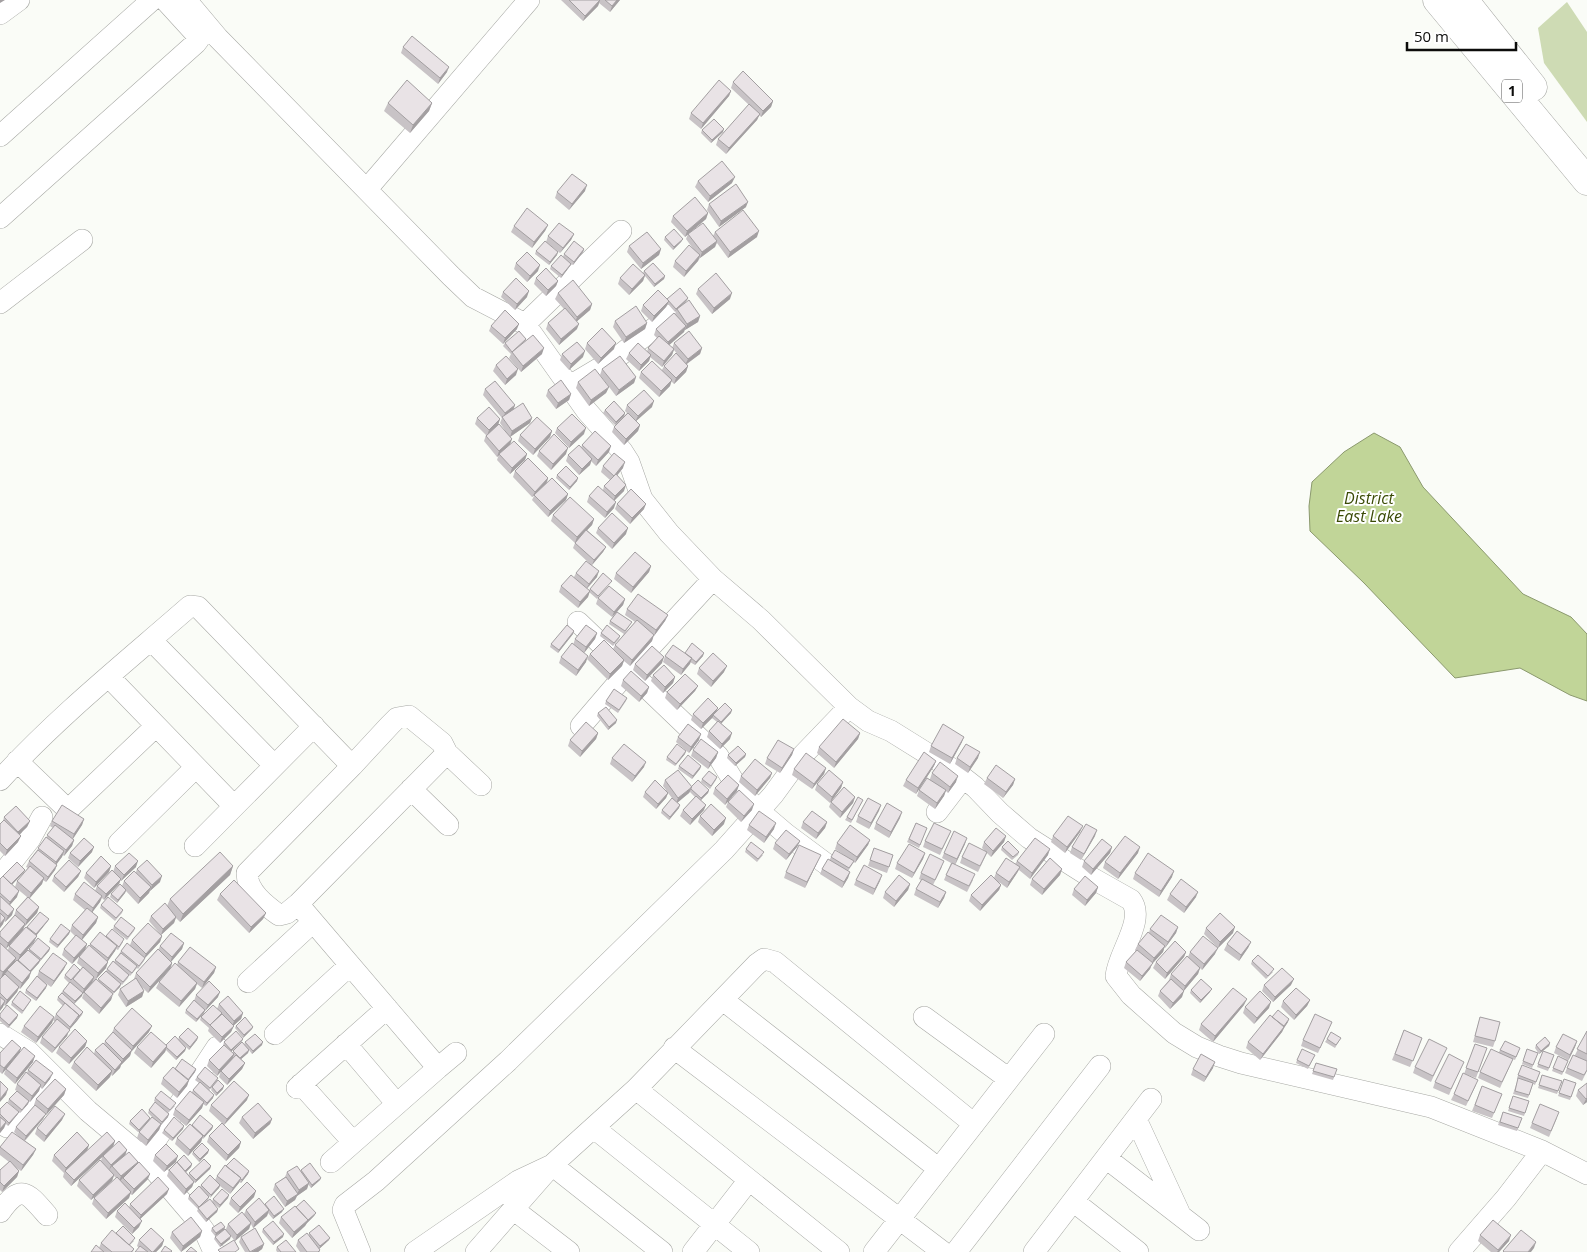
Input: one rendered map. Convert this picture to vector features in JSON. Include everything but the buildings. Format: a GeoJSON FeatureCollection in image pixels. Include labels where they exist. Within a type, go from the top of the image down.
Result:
{"type":"FeatureCollection","features":[{"type":"Feature","properties":{"kind":"highway","name":"1"},"geometry":{"type":"LineString","coordinates":[[1437,0],[1587,181]]}},
{"type":"Feature","properties":{"kind":"highway","name":"1"},"geometry":{"type":"LineString","coordinates":[[1464,0],[1587,154]]}},
{"type":"Feature","properties":{"kind":"street"},"geometry":{"type":"LineString","coordinates":[[0,14],[19,0]]}},
{"type":"Feature","properties":{"kind":"street"},"geometry":{"type":"LineString","coordinates":[[0,136],[152,0]]}},
{"type":"Feature","properties":{"kind":"street"},"geometry":{"type":"LineString","coordinates":[[0,218],[196,43],[199,39],[196,34],[165,0]]}},
{"type":"Feature","properties":{"kind":"street"},"geometry":{"type":"LineString","coordinates":[[186,0],[218,38],[367,189],[404,230],[466,291],[491,307],[525,324],[568,387],[622,451],[629,462],[642,500],[669,533],[713,579],[761,620],[849,708],[868,721],[891,731],[964,778],[1029,838],[1131,900],[1135,905],[1136,920],[1116,976],[1131,994],[1174,1032],[1197,1047],[1249,1065],[1431,1107],[1542,1151],[1587,1174]]}},
{"type":"Feature","properties":{"kind":"street"},"geometry":{"type":"LineString","coordinates":[[367,189],[528,0]]}},
{"type":"Feature","properties":{"kind":"street"},"geometry":{"type":"LineString","coordinates":[[525,324],[621,231]]}},
{"type":"Feature","properties":{"kind":"street"},"geometry":{"type":"LineString","coordinates":[[0,302],[82,240]]}},
{"type":"Feature","properties":{"kind":"street"},"geometry":{"type":"LineString","coordinates":[[568,387],[615,359],[671,315]]}},
{"type":"Feature","properties":{"kind":"street"},"geometry":{"type":"LineString","coordinates":[[581,726],[629,670],[713,579]]}},
{"type":"Feature","properties":{"kind":"street"},"geometry":{"type":"LineString","coordinates":[[0,780],[17,761],[190,606],[198,607],[352,766]]}},
{"type":"Feature","properties":{"kind":"street"},"geometry":{"type":"LineString","coordinates":[[578,622],[718,756],[739,790],[759,811],[829,866]]}},
{"type":"Feature","properties":{"kind":"street"},"geometry":{"type":"LineString","coordinates":[[151,640],[274,765]]}},
{"type":"Feature","properties":{"kind":"street"},"geometry":{"type":"LineString","coordinates":[[109,677],[234,806]]}},
{"type":"Feature","properties":{"kind":"street"},"geometry":{"type":"LineString","coordinates":[[360,1252],[343,1210],[345,1205],[376,1181],[508,1061],[724,850],[759,811],[800,758],[849,708]]}},
{"type":"Feature","properties":{"kind":"street"},"geometry":{"type":"LineString","coordinates":[[447,753],[287,913],[279,915],[250,889],[247,873],[398,718],[409,716],[442,743],[447,753],[481,785]]}},
{"type":"Feature","properties":{"kind":"street"},"geometry":{"type":"LineString","coordinates":[[17,761],[64,806],[71,807],[156,726]]}},
{"type":"Feature","properties":{"kind":"street"},"geometry":{"type":"LineString","coordinates":[[195,846],[314,726]]}},
{"type":"Feature","properties":{"kind":"street"},"geometry":{"type":"LineString","coordinates":[[119,843],[196,768]]}},
{"type":"Feature","properties":{"kind":"street"},"geometry":{"type":"LineString","coordinates":[[937,812],[964,778]]}},
{"type":"Feature","properties":{"kind":"street"},"geometry":{"type":"LineString","coordinates":[[411,789],[448,825]]}},
{"type":"Feature","properties":{"kind":"street"},"geometry":{"type":"LineString","coordinates":[[0,877],[30,839],[42,817]]}},
{"type":"Feature","properties":{"kind":"street"},"geometry":{"type":"LineString","coordinates":[[298,904],[438,1068]]}},
{"type":"Feature","properties":{"kind":"street"},"geometry":{"type":"LineString","coordinates":[[248,982],[313,922]]}},
{"type":"Feature","properties":{"kind":"street"},"geometry":{"type":"LineString","coordinates":[[476,1252],[552,1165],[636,1089],[674,1048],[764,959],[775,962],[974,1124]]}},
{"type":"Feature","properties":{"kind":"street"},"geometry":{"type":"LineString","coordinates":[[275,1034],[350,965]]}},
{"type":"Feature","properties":{"kind":"street"},"geometry":{"type":"LineString","coordinates":[[723,1000],[939,1168]]}},
{"type":"Feature","properties":{"kind":"street"},"geometry":{"type":"LineString","coordinates":[[353,1142],[299,1086],[387,1008]]}},
{"type":"Feature","properties":{"kind":"street"},"geometry":{"type":"LineString","coordinates":[[924,1017],[1009,1079]]}},
{"type":"Feature","properties":{"kind":"street"},"geometry":{"type":"LineString","coordinates":[[0,1034],[29,1052],[88,1111],[144,1158],[192,1214],[205,1232],[214,1252]]}},
{"type":"Feature","properties":{"kind":"street"},"geometry":{"type":"LineString","coordinates":[[874,1252],[1044,1034]]}},
{"type":"Feature","properties":{"kind":"street"},"geometry":{"type":"LineString","coordinates":[[346,1044],[397,1104]]}},
{"type":"Feature","properties":{"kind":"street"},"geometry":{"type":"LineString","coordinates":[[144,1158],[217,1047]]}},
{"type":"Feature","properties":{"kind":"street"},"geometry":{"type":"LineString","coordinates":[[674,1048],[943,1252]]}},
{"type":"Feature","properties":{"kind":"street"},"geometry":{"type":"LineString","coordinates":[[331,1162],[456,1053]]}},
{"type":"Feature","properties":{"kind":"street"},"geometry":{"type":"LineString","coordinates":[[956,1252],[1100,1066]]}},
{"type":"Feature","properties":{"kind":"street"},"geometry":{"type":"LineString","coordinates":[[0,1122],[7,1127],[10,1126],[53,1077]]}},
{"type":"Feature","properties":{"kind":"street"},"geometry":{"type":"LineString","coordinates":[[636,1089],[839,1252]]}},
{"type":"Feature","properties":{"kind":"street"},"geometry":{"type":"LineString","coordinates":[[1038,1251],[1073,1201],[1152,1098]]}},
{"type":"Feature","properties":{"kind":"street"},"geometry":{"type":"LineString","coordinates":[[1136,1119],[1180,1214]]}},
{"type":"Feature","properties":{"kind":"street"},"geometry":{"type":"LineString","coordinates":[[594,1128],[749,1252]]}},
{"type":"Feature","properties":{"kind":"street"},"geometry":{"type":"LineString","coordinates":[[1460,1252],[1506,1198],[1542,1151]]}},
{"type":"Feature","properties":{"kind":"street"},"geometry":{"type":"LineString","coordinates":[[1106,1158],[1199,1230]]}},
{"type":"Feature","properties":{"kind":"street"},"geometry":{"type":"LineString","coordinates":[[415,1252],[518,1181],[552,1165]]}},
{"type":"Feature","properties":{"kind":"street"},"geometry":{"type":"LineString","coordinates":[[552,1165],[662,1252]]}},
{"type":"Feature","properties":{"kind":"street"},"geometry":{"type":"LineString","coordinates":[[693,1252],[749,1180]]}},
{"type":"Feature","properties":{"kind":"street"},"geometry":{"type":"LineString","coordinates":[[0,1212],[19,1193],[26,1194],[32,1198],[47,1215]]}},
{"type":"Feature","properties":{"kind":"street"},"geometry":{"type":"LineString","coordinates":[[1073,1201],[1138,1252]]}},
{"type":"Feature","properties":{"kind":"street"},"geometry":{"type":"LineString","coordinates":[[513,1209],[569,1252]]}},
{"type":"Feature","properties":{"kind":"shaded area"},"geometry":{"type":"Polygon","coordinates":[[[1567,2],[1587,32],[1587,122],[1544,63],[1538,28],[1567,2]]]}},
{"type":"Feature","properties":{"kind":"water","name":"District East Lake"},"geometry":{"type":"Polygon","coordinates":[[[1374,433],[1400,447],[1423,487],[1523,594],[1571,617],[1587,634],[1587,701],[1570,695],[1520,668],[1455,678],[1364,583],[1310,531],[1309,506],[1312,482],[1344,452],[1374,433]]]}}]}
